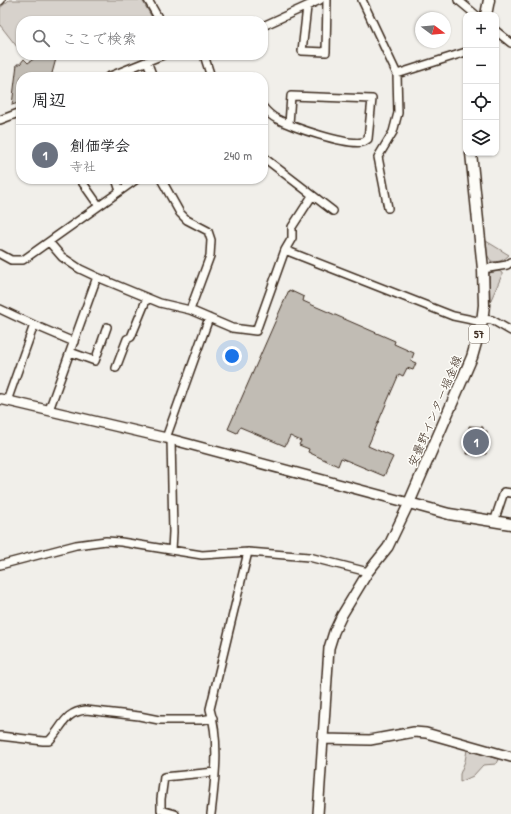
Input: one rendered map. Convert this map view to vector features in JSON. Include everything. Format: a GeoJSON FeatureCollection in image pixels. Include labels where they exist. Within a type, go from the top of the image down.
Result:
{"type":"FeatureCollection","features":[{"type":"Feature","properties":{"kind":"main road"},"geometry":{"type":"LineString","coordinates":[[487,12],[489,0]]}},
{"type":"Feature","properties":{"kind":"main road","name":"安曇野インター堀金線"},"geometry":{"type":"LineString","coordinates":[[409,503],[472,357],[482,321],[484,305],[483,269],[471,156]]}},
{"type":"Feature","properties":{"kind":"main road"},"geometry":{"type":"LineString","coordinates":[[409,503],[448,514],[511,524]]}},
{"type":"Feature","properties":{"kind":"street"},"geometry":{"type":"LineString","coordinates":[[148,0],[157,16]]}},
{"type":"Feature","properties":{"kind":"street"},"geometry":{"type":"LineString","coordinates":[[268,24],[320,0]]}},
{"type":"Feature","properties":{"kind":"street"},"geometry":{"type":"LineString","coordinates":[[307,7],[302,51],[326,52],[327,0]]}},
{"type":"Feature","properties":{"kind":"street"},"geometry":{"type":"LineString","coordinates":[[362,0],[397,74],[398,113],[393,132],[378,157],[388,208]]}},
{"type":"Feature","properties":{"kind":"street"},"geometry":{"type":"LineString","coordinates":[[458,0],[472,12]]}},
{"type":"Feature","properties":{"kind":"street"},"geometry":{"type":"LineString","coordinates":[[499,33],[511,43]]}},
{"type":"Feature","properties":{"kind":"street"},"geometry":{"type":"LineString","coordinates":[[397,74],[463,53]]}},
{"type":"Feature","properties":{"kind":"street"},"geometry":{"type":"LineString","coordinates":[[206,60],[209,72]]}},
{"type":"Feature","properties":{"kind":"street"},"geometry":{"type":"LineString","coordinates":[[120,72],[147,61],[151,72]]}},
{"type":"Feature","properties":{"kind":"street"},"geometry":{"type":"LineString","coordinates":[[268,113],[277,119],[289,124],[341,141],[362,142],[368,139],[372,99],[291,96],[289,124]]}},
{"type":"Feature","properties":{"kind":"street"},"geometry":{"type":"LineString","coordinates":[[0,120],[16,114]]}},
{"type":"Feature","properties":{"kind":"street"},"geometry":{"type":"LineString","coordinates":[[268,161],[312,196],[333,210]]}},
{"type":"Feature","properties":{"kind":"street"},"geometry":{"type":"LineString","coordinates":[[84,184],[99,206]]}},
{"type":"Feature","properties":{"kind":"street"},"geometry":{"type":"LineString","coordinates":[[118,184],[120,191]]}},
{"type":"Feature","properties":{"kind":"street"},"geometry":{"type":"LineString","coordinates":[[0,254],[11,260],[23,260],[130,184]]}},
{"type":"Feature","properties":{"kind":"street"},"geometry":{"type":"LineString","coordinates":[[164,184],[180,213],[187,220],[208,231],[211,240],[210,256],[190,310]]}},
{"type":"Feature","properties":{"kind":"street"},"geometry":{"type":"LineString","coordinates":[[49,242],[62,257],[80,269],[97,277],[160,303],[190,310],[232,328],[256,331],[285,250],[292,238],[292,227],[312,196]]}},
{"type":"Feature","properties":{"kind":"street"},"geometry":{"type":"LineString","coordinates":[[285,250],[453,316],[482,321],[492,320],[511,331]]}},
{"type":"Feature","properties":{"kind":"street"},"geometry":{"type":"LineString","coordinates":[[483,269],[507,265],[511,262]]}},
{"type":"Feature","properties":{"kind":"street"},"geometry":{"type":"LineString","coordinates":[[49,410],[97,277]]}},
{"type":"Feature","properties":{"kind":"street"},"geometry":{"type":"LineString","coordinates":[[116,368],[127,339],[131,337],[147,298]]}},
{"type":"Feature","properties":{"kind":"street"},"geometry":{"type":"LineString","coordinates":[[0,309],[74,342]]}},
{"type":"Feature","properties":{"kind":"street"},"geometry":{"type":"LineString","coordinates":[[172,550],[173,532],[169,438],[209,318]]}},
{"type":"Feature","properties":{"kind":"street"},"geometry":{"type":"LineString","coordinates":[[34,325],[3,400],[169,438],[409,503],[388,547],[368,572],[342,616],[334,632],[329,648],[318,814]]}},
{"type":"Feature","properties":{"kind":"street"},"geometry":{"type":"LineString","coordinates":[[70,352],[95,361],[107,327]]}},
{"type":"Feature","properties":{"kind":"street"},"geometry":{"type":"LineString","coordinates":[[494,522],[504,492],[511,493]]}},
{"type":"Feature","properties":{"kind":"street"},"geometry":{"type":"LineString","coordinates":[[0,565],[76,545],[106,541],[202,555],[248,552],[309,557],[368,572]]}},
{"type":"Feature","properties":{"kind":"street"},"geometry":{"type":"LineString","coordinates":[[211,814],[215,772],[215,753],[213,718],[210,709],[248,552]]}},
{"type":"Feature","properties":{"kind":"street"},"geometry":{"type":"LineString","coordinates":[[0,736],[43,741],[49,740],[70,714],[77,711],[86,710],[159,720],[202,720],[213,718]]}},
{"type":"Feature","properties":{"kind":"street"},"geometry":{"type":"LineString","coordinates":[[323,739],[370,740],[420,732],[511,757]]}},
{"type":"Feature","properties":{"kind":"street"},"geometry":{"type":"LineString","coordinates":[[175,814],[161,810],[164,777],[215,772]]}},
{"type":"Feature","properties":{"kind":"shaded area"},"geometry":{"type":"Polygon","coordinates":[[[9,0],[142,0],[151,16],[16,16],[16,46],[0,25],[0,8],[9,0]]]}},
{"type":"Feature","properties":{"kind":"shaded area"},"geometry":{"type":"Polygon","coordinates":[[[486,241],[509,255],[501,261],[491,261],[487,255],[486,241]]]}},
{"type":"Feature","properties":{"kind":"shaded area"},"geometry":{"type":"Polygon","coordinates":[[[499,271],[502,275],[490,302],[489,273],[499,271]]]}},
{"type":"Feature","properties":{"kind":"shaded area"},"geometry":{"type":"Polygon","coordinates":[[[467,750],[498,759],[496,764],[483,765],[473,776],[460,782],[460,774],[467,750]]]}},
{"type":"Feature","properties":{"kind":"building"},"geometry":{"type":"Polygon","coordinates":[[[23,60],[28,63],[32,60],[56,60],[52,72],[16,72],[17,64],[20,64],[23,60]]]}},
{"type":"Feature","properties":{"kind":"building"},"geometry":{"type":"Polygon","coordinates":[[[16,72],[16,104],[12,105],[16,72]]]}},
{"type":"Feature","properties":{"kind":"building"},"geometry":{"type":"Polygon","coordinates":[[[289,290],[304,297],[303,301],[395,341],[394,344],[414,353],[411,361],[416,363],[413,370],[407,368],[403,376],[399,374],[368,446],[393,457],[384,476],[341,458],[338,466],[308,452],[309,449],[299,445],[301,441],[290,436],[285,446],[240,427],[237,433],[228,429],[289,290]]]}},
{"type":"Feature","properties":{"kind":"building"},"geometry":{"type":"Polygon","coordinates":[[[469,426],[483,427],[483,431],[487,431],[486,454],[467,454],[468,448],[465,448],[465,436],[469,436],[469,426]]]}},
{"type":"Feature","properties":{"kind":"place","name":"創価学会"},"geometry":{"type":"Point","coordinates":[476,442]}}]}
